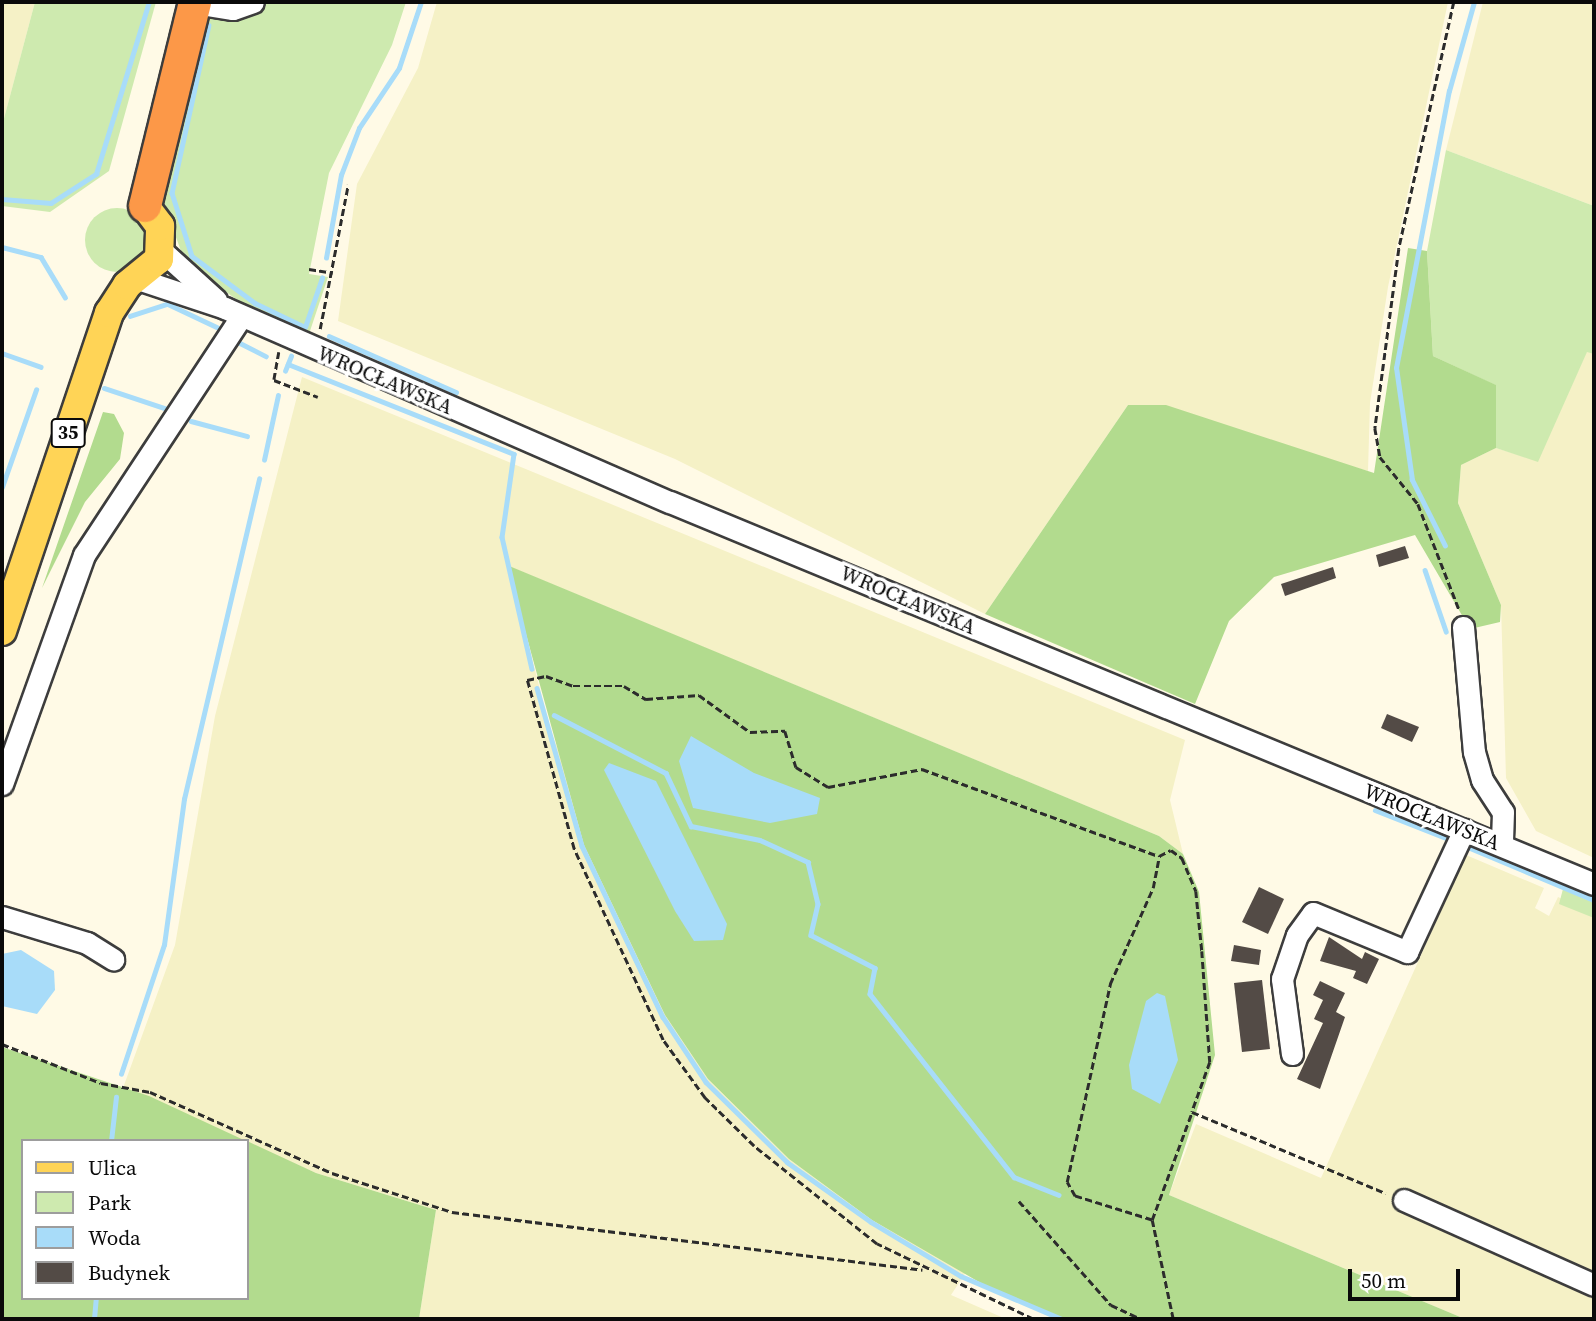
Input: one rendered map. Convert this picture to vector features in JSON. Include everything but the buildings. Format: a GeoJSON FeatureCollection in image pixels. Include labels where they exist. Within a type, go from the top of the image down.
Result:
{"type":"FeatureCollection","features":[{"type":"Feature","properties":{"kind":"highway"},"geometry":{"type":"LineString","coordinates":[[145,206],[195,2]]}},
{"type":"Feature","properties":{"kind":"main road"},"geometry":{"type":"LineString","coordinates":[[145,206],[160,226],[162,251]]}},
{"type":"Feature","properties":{"kind":"main road","name":"35"},"geometry":{"type":"LineString","coordinates":[[2,631],[109,313],[127,285],[141,280],[162,251]]}},
{"type":"Feature","properties":{"kind":"main road","name":"35"},"geometry":{"type":"LineString","coordinates":[[2,612],[17,585]]}},
{"type":"Feature","properties":{"kind":"street"},"geometry":{"type":"LineString","coordinates":[[195,2],[233,9],[253,2]]}},
{"type":"Feature","properties":{"kind":"street"},"geometry":{"type":"LineString","coordinates":[[162,251],[233,312]]}},
{"type":"Feature","properties":{"kind":"street"},"geometry":{"type":"LineString","coordinates":[[141,280],[233,312]]}},
{"type":"Feature","properties":{"kind":"street"},"geometry":{"type":"LineString","coordinates":[[2,784],[83,555],[233,312]]}},
{"type":"Feature","properties":{"kind":"street","name":"WROCŁAWSKA"},"geometry":{"type":"LineString","coordinates":[[233,312],[312,350],[1594,884]]}},
{"type":"Feature","properties":{"kind":"street"},"geometry":{"type":"LineString","coordinates":[[1463,627],[1474,752],[1482,780],[1503,812],[1502,845]]}},
{"type":"Feature","properties":{"kind":"street"},"geometry":{"type":"LineString","coordinates":[[1292,1054],[1282,979],[1297,935],[1313,913],[1407,952],[1464,830]]}},
{"type":"Feature","properties":{"kind":"street"},"geometry":{"type":"LineString","coordinates":[[2,917],[87,943],[113,959]]}},
{"type":"Feature","properties":{"kind":"street"},"geometry":{"type":"LineString","coordinates":[[1404,1200],[1594,1285]]}},
{"type":"Feature","properties":{"kind":"path"},"geometry":{"type":"LineString","coordinates":[[1454,2],[1399,249],[1374,428],[1380,457],[1418,504],[1452,580],[1463,627]]}},
{"type":"Feature","properties":{"kind":"path"},"geometry":{"type":"LineString","coordinates":[[312,350],[333,273],[348,185]]}},
{"type":"Feature","properties":{"kind":"path"},"geometry":{"type":"LineString","coordinates":[[309,269],[333,273]]}},
{"type":"Feature","properties":{"kind":"path"},"geometry":{"type":"LineString","coordinates":[[284,338],[271,376],[318,397]]}},
{"type":"Feature","properties":{"kind":"path"},"geometry":{"type":"LineString","coordinates":[[1033,1319],[925,1270],[877,1244],[754,1146],[705,1098],[663,1040],[574,849],[527,680],[546,676],[573,686],[624,686],[646,699],[699,695],[750,732],[785,731],[796,767],[828,786],[922,769],[1158,856],[1171,850],[1182,859],[1196,891],[1210,1062],[1152,1220],[1173,1319]]}},
{"type":"Feature","properties":{"kind":"path"},"geometry":{"type":"LineString","coordinates":[[1152,1220],[1075,1196],[1067,1182],[1110,984],[1153,888],[1158,856]]}},
{"type":"Feature","properties":{"kind":"path"},"geometry":{"type":"LineString","coordinates":[[2,1044],[101,1083],[150,1092],[332,1173],[452,1212],[925,1270]]}},
{"type":"Feature","properties":{"kind":"path"},"geometry":{"type":"LineString","coordinates":[[1192,1112],[1404,1200]]}},
{"type":"Feature","properties":{"kind":"path"},"geometry":{"type":"LineString","coordinates":[[1019,1200],[1111,1305],[1141,1319]]}},
{"type":"Feature","properties":{"kind":"shaded area"},"geometry":{"type":"Polygon","coordinates":[[[2,2],[35,2],[2,126],[2,2]]]}},
{"type":"Feature","properties":{"kind":"shaded area"},"geometry":{"type":"Polygon","coordinates":[[[437,2],[1448,2],[1388,287],[1370,403],[1368,471],[1128,405],[985,614],[675,459],[338,321],[357,184],[418,68],[437,2]]]}},
{"type":"Feature","properties":{"kind":"shaded area"},"geometry":{"type":"Polygon","coordinates":[[[1483,2],[1594,2],[1594,206],[1446,150],[1483,2]]]}},
{"type":"Feature","properties":{"kind":"shaded area"},"geometry":{"type":"Polygon","coordinates":[[[1587,351],[1594,354],[1594,858],[1536,831],[1506,778],[1501,605],[1458,503],[1461,465],[1496,448],[1538,461],[1587,351]]]}},
{"type":"Feature","properties":{"kind":"shaded area"},"geometry":{"type":"Polygon","coordinates":[[[302,377],[1185,740],[1170,800],[1183,854],[1159,836],[508,566],[551,732],[665,1015],[708,1079],[789,1159],[872,1220],[966,1272],[951,1295],[1006,1319],[419,1319],[436,1210],[316,1173],[248,1143],[248,1139],[239,1139],[123,1088],[175,945],[215,716],[302,377]]]}},
{"type":"Feature","properties":{"kind":"shaded area"},"geometry":{"type":"Polygon","coordinates":[[[1466,855],[1544,888],[1535,908],[1549,916],[1558,897],[1594,914],[1594,1274],[1406,1189],[1396,1210],[1594,1299],[1593,1319],[1465,1319],[1169,1195],[1196,1124],[1321,1178],[1466,855]]]}},
{"type":"Feature","properties":{"kind":"green space"},"geometry":{"type":"Polygon","coordinates":[[[35,2],[156,2],[109,171],[50,212],[2,206],[2,126],[35,2]]]}},
{"type":"Feature","properties":{"kind":"green space"},"geometry":{"type":"Polygon","coordinates":[[[262,2],[406,2],[392,45],[329,173],[309,274],[328,277],[309,334],[244,305],[185,262],[161,196],[206,12],[262,2]]]}},
{"type":"Feature","properties":{"kind":"green space"},"geometry":{"type":"Polygon","coordinates":[[[1446,150],[1594,206],[1594,354],[1587,352],[1538,462],[1496,448],[1495,385],[1433,356],[1427,251],[1446,150]]]}},
{"type":"Feature","properties":{"kind":"green space"},"geometry":{"type":"Polygon","coordinates":[[[111,208],[123,208],[140,217],[147,228],[147,252],[140,263],[123,272],[111,272],[99,267],[90,258],[85,246],[85,234],[90,222],[99,213],[111,208]]]}},
{"type":"Feature","properties":{"kind":"green space"},"geometry":{"type":"Polygon","coordinates":[[[1408,248],[1427,251],[1433,356],[1496,385],[1496,448],[1461,465],[1458,503],[1501,605],[1500,622],[1470,629],[1415,535],[1274,577],[1229,621],[1195,704],[985,614],[1128,405],[1166,405],[1374,473],[1408,248]]]}},
{"type":"Feature","properties":{"kind":"green space"},"geometry":{"type":"Polygon","coordinates":[[[103,412],[114,414],[124,433],[120,459],[85,502],[42,588],[103,412]]]}},
{"type":"Feature","properties":{"kind":"green space"},"geometry":{"type":"Polygon","coordinates":[[[507,565],[1159,836],[1183,854],[1199,892],[1215,1055],[1169,1195],[1465,1319],[1061,1319],[998,1293],[872,1220],[789,1159],[708,1079],[665,1015],[584,845],[507,565]]]}},
{"type":"Feature","properties":{"kind":"green space"},"geometry":{"type":"Polygon","coordinates":[[[1563,889],[1594,903],[1594,918],[1559,904],[1563,889]]]}},
{"type":"Feature","properties":{"kind":"green space"},"geometry":{"type":"Polygon","coordinates":[[[2,1047],[149,1096],[242,1139],[21,1139],[21,1300],[248,1300],[248,1141],[316,1173],[436,1210],[419,1319],[2,1319],[2,1047]]]}},
{"type":"Feature","properties":{"kind":"water"},"geometry":{"type":"Polygon","coordinates":[[[691,736],[754,773],[820,798],[817,814],[770,823],[693,808],[679,761],[691,736]]]}},
{"type":"Feature","properties":{"kind":"water"},"geometry":{"type":"Polygon","coordinates":[[[609,763],[656,781],[727,924],[723,940],[694,941],[675,911],[604,770],[609,763]]]}},
{"type":"Feature","properties":{"kind":"water"},"geometry":{"type":"Polygon","coordinates":[[[21,950],[54,971],[55,990],[37,1014],[2,1006],[2,954],[21,950]]]}},
{"type":"Feature","properties":{"kind":"water"},"geometry":{"type":"Polygon","coordinates":[[[1157,993],[1165,996],[1178,1060],[1160,1104],[1132,1089],[1129,1065],[1146,1001],[1157,993]]]}},
{"type":"Feature","properties":{"kind":"waterway"},"geometry":{"type":"LineString","coordinates":[[2,199],[51,203],[96,174],[149,2]]}},
{"type":"Feature","properties":{"kind":"waterway"},"geometry":{"type":"LineString","coordinates":[[326,258],[341,175],[359,128],[399,68],[421,2]]}},
{"type":"Feature","properties":{"kind":"waterway"},"geometry":{"type":"LineString","coordinates":[[1445,546],[1412,480],[1396,368],[1449,91],[1474,2]]}},
{"type":"Feature","properties":{"kind":"waterway"},"geometry":{"type":"LineString","coordinates":[[209,25],[172,193],[192,256],[255,303],[305,327],[322,278]]}},
{"type":"Feature","properties":{"kind":"waterway"},"geometry":{"type":"LineString","coordinates":[[2,247],[41,257],[65,297]]}},
{"type":"Feature","properties":{"kind":"waterway"},"geometry":{"type":"LineString","coordinates":[[130,316],[168,304],[223,330]]}},
{"type":"Feature","properties":{"kind":"waterway"},"geometry":{"type":"LineString","coordinates":[[329,336],[456,392]]}},
{"type":"Feature","properties":{"kind":"waterway"},"geometry":{"type":"LineString","coordinates":[[240,343],[266,356]]}},
{"type":"Feature","properties":{"kind":"waterway"},"geometry":{"type":"LineString","coordinates":[[2,353],[41,367]]}},
{"type":"Feature","properties":{"kind":"waterway"},"geometry":{"type":"LineString","coordinates":[[285,371],[291,356]]}},
{"type":"Feature","properties":{"kind":"waterway"},"geometry":{"type":"LineString","coordinates":[[288,364],[514,454],[502,537],[532,669]]}},
{"type":"Feature","properties":{"kind":"waterway"},"geometry":{"type":"LineString","coordinates":[[104,388],[173,411]]}},
{"type":"Feature","properties":{"kind":"waterway"},"geometry":{"type":"LineString","coordinates":[[2,487],[36,390]]}},
{"type":"Feature","properties":{"kind":"waterway"},"geometry":{"type":"LineString","coordinates":[[264,460],[278,395]]}},
{"type":"Feature","properties":{"kind":"waterway"},"geometry":{"type":"LineString","coordinates":[[191,421],[247,436]]}},
{"type":"Feature","properties":{"kind":"waterway"},"geometry":{"type":"LineString","coordinates":[[121,1074],[164,945],[184,799],[259,479]]}},
{"type":"Feature","properties":{"kind":"waterway"},"geometry":{"type":"LineString","coordinates":[[1425,570],[1446,631]]}},
{"type":"Feature","properties":{"kind":"waterway"},"geometry":{"type":"LineString","coordinates":[[537,688],[582,846],[663,1017],[706,1082],[787,1162],[871,1222],[961,1276],[1062,1319]]}},
{"type":"Feature","properties":{"kind":"waterway"},"geometry":{"type":"LineString","coordinates":[[554,715],[666,773],[691,826],[760,840],[808,862],[818,904],[811,935],[875,968],[870,994],[1014,1177],[1059,1195]]}},
{"type":"Feature","properties":{"kind":"waterway"},"geometry":{"type":"LineString","coordinates":[[1375,810],[1451,840]]}},
{"type":"Feature","properties":{"kind":"waterway"},"geometry":{"type":"LineString","coordinates":[[1463,845],[1594,900]]}},
{"type":"Feature","properties":{"kind":"waterway"},"geometry":{"type":"LineString","coordinates":[[111,1139],[116,1097]]}},
{"type":"Feature","properties":{"kind":"waterway"},"geometry":{"type":"LineString","coordinates":[[94,1319],[96,1300]]}}]}
